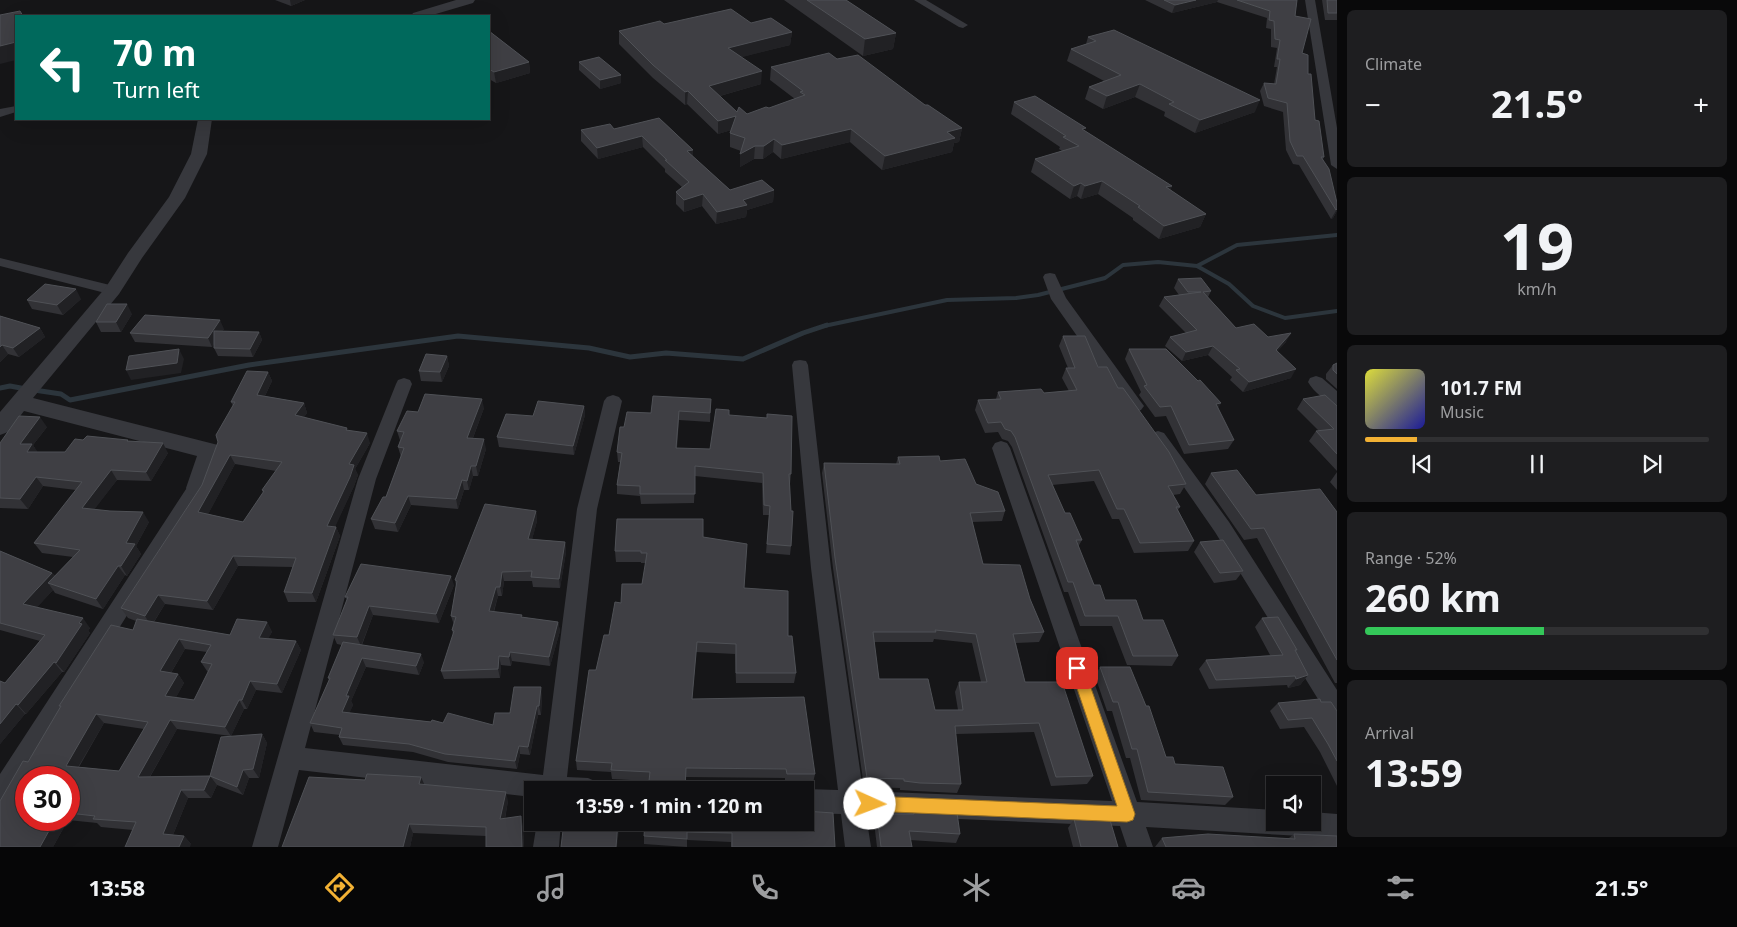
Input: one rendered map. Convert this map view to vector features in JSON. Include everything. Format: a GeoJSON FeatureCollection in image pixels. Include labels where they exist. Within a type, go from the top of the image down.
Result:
{"type":"FeatureCollection","features":[{"type":"Feature","properties":{"kind":"street"},"geometry":{"type":"LineString","coordinates":[[420,15],[469,0]]}},
{"type":"Feature","properties":{"kind":"street"},"geometry":{"type":"LineString","coordinates":[[919,0],[963,25]]}},
{"type":"Feature","properties":{"kind":"street"},"geometry":{"type":"LineString","coordinates":[[1310,0],[1337,165]]}},
{"type":"Feature","properties":{"kind":"street"},"geometry":{"type":"LineString","coordinates":[[0,113],[15,109]]}},
{"type":"Feature","properties":{"kind":"street"},"geometry":{"type":"LineString","coordinates":[[0,427],[39,376],[113,290],[134,256],[177,198],[198,154],[205,120]]}},
{"type":"Feature","properties":{"kind":"street"},"geometry":{"type":"LineString","coordinates":[[0,262],[113,290]]}},
{"type":"Feature","properties":{"kind":"street"},"geometry":{"type":"LineString","coordinates":[[1050,278],[1059,299],[1222,527],[1337,710]]}},
{"type":"Feature","properties":{"kind":"street"},"geometry":{"type":"LineString","coordinates":[[800,365],[821,568],[858,847]]}},
{"type":"Feature","properties":{"kind":"street"},"geometry":{"type":"LineString","coordinates":[[1316,382],[1337,400]]}},
{"type":"Feature","properties":{"kind":"street"},"geometry":{"type":"LineString","coordinates":[[265,847],[367,479],[404,384]]}},
{"type":"Feature","properties":{"kind":"street"},"geometry":{"type":"LineString","coordinates":[[554,781],[587,509],[613,401]]}},
{"type":"Feature","properties":{"kind":"street"},"geometry":{"type":"LineString","coordinates":[[0,795],[197,488],[210,451],[20,402]]}},
{"type":"Feature","properties":{"kind":"street"},"geometry":{"type":"LineString","coordinates":[[1000,448],[1140,847]]}},
{"type":"Feature","properties":{"kind":"street"},"geometry":{"type":"LineString","coordinates":[[291,758],[524,786]]}},
{"type":"Feature","properties":{"kind":"street"},"geometry":{"type":"LineString","coordinates":[[814,801],[1127,814],[1337,826]]}},
{"type":"Feature","properties":{"kind":"street"},"geometry":{"type":"LineString","coordinates":[[546,847],[548,831]]}},
{"type":"Feature","properties":{"kind":"building"},"geometry":{"type":"Polygon","coordinates":[[[807,0],[846,0],[896,33],[865,39],[807,0]]]}},
{"type":"Feature","properties":{"kind":"building"},"geometry":{"type":"Polygon","coordinates":[[[1164,0],[1196,0],[1175,5],[1164,0]]]}},
{"type":"Feature","properties":{"kind":"building"},"geometry":{"type":"Polygon","coordinates":[[[1237,0],[1297,0],[1295,16],[1311,19],[1302,53],[1308,55],[1308,74],[1311,74],[1315,120],[1319,121],[1324,157],[1321,157],[1329,169],[1337,203],[1336,210],[1303,156],[1297,156],[1290,141],[1287,103],[1268,98],[1264,83],[1276,84],[1280,59],[1277,59],[1280,40],[1275,39],[1274,21],[1269,20],[1270,11],[1237,0]]]}},
{"type":"Feature","properties":{"kind":"building"},"geometry":{"type":"Polygon","coordinates":[[[1327,0],[1337,0],[1337,13],[1328,13],[1327,0]]]}},
{"type":"Feature","properties":{"kind":"building"},"geometry":{"type":"Polygon","coordinates":[[[731,9],[751,23],[771,18],[792,32],[728,48],[762,71],[709,86],[737,112],[739,107],[747,114],[805,95],[800,92],[803,91],[771,67],[829,53],[837,59],[858,55],[925,105],[928,105],[962,128],[947,132],[955,138],[885,156],[851,129],[782,145],[774,139],[764,146],[755,146],[740,154],[745,138],[730,133],[736,116],[718,121],[688,91],[685,92],[653,65],[619,31],[660,21],[664,24],[731,9]]]}},
{"type":"Feature","properties":{"kind":"building"},"geometry":{"type":"Polygon","coordinates":[[[20,11],[22,15],[15,15],[15,42],[0,46],[0,15],[20,11]]]}},
{"type":"Feature","properties":{"kind":"building"},"geometry":{"type":"Polygon","coordinates":[[[1114,30],[1260,100],[1200,120],[1169,104],[1174,102],[1140,84],[1107,96],[1089,87],[1121,75],[1071,49],[1096,41],[1088,37],[1114,30]]]}},
{"type":"Feature","properties":{"kind":"building"},"geometry":{"type":"Polygon","coordinates":[[[490,32],[529,62],[494,72],[490,70],[490,32]]]}},
{"type":"Feature","properties":{"kind":"building"},"geometry":{"type":"Polygon","coordinates":[[[599,57],[621,75],[600,80],[579,62],[599,57]]]}},
{"type":"Feature","properties":{"kind":"building"},"geometry":{"type":"Polygon","coordinates":[[[1035,96],[1086,128],[1082,129],[1172,186],[1166,187],[1206,214],[1164,226],[1138,207],[1140,206],[1102,181],[1085,186],[1081,183],[1074,186],[1035,159],[1079,146],[1063,137],[1066,136],[1014,102],[1035,96]]]}},
{"type":"Feature","properties":{"kind":"building"},"geometry":{"type":"Polygon","coordinates":[[[659,118],[693,150],[687,151],[730,190],[762,180],[774,190],[743,200],[747,205],[717,212],[703,194],[684,200],[676,192],[689,182],[642,136],[597,148],[581,130],[610,124],[614,129],[659,118]]]}},
{"type":"Feature","properties":{"kind":"building"},"geometry":{"type":"Polygon","coordinates":[[[1201,278],[1211,291],[1203,292],[1236,328],[1254,324],[1268,337],[1291,333],[1276,350],[1296,369],[1249,382],[1236,370],[1240,369],[1213,346],[1186,352],[1170,337],[1197,330],[1164,297],[1201,292],[1188,292],[1178,279],[1201,278]]]}},
{"type":"Feature","properties":{"kind":"building"},"geometry":{"type":"Polygon","coordinates":[[[45,284],[76,289],[57,305],[27,300],[45,284]]]}},
{"type":"Feature","properties":{"kind":"building"},"geometry":{"type":"Polygon","coordinates":[[[107,304],[127,304],[116,322],[96,322],[107,304]]]}},
{"type":"Feature","properties":{"kind":"building"},"geometry":{"type":"Polygon","coordinates":[[[145,315],[220,320],[208,338],[130,333],[145,315]]]}},
{"type":"Feature","properties":{"kind":"building"},"geometry":{"type":"Polygon","coordinates":[[[0,316],[40,328],[13,348],[2,345],[0,347],[0,316]]]}},
{"type":"Feature","properties":{"kind":"building"},"geometry":{"type":"Polygon","coordinates":[[[214,331],[259,332],[250,349],[214,348],[214,331]]]}},
{"type":"Feature","properties":{"kind":"building"},"geometry":{"type":"Polygon","coordinates":[[[1063,336],[1085,336],[1098,367],[1107,367],[1118,388],[1123,388],[1169,452],[1186,484],[1168,486],[1180,507],[1176,507],[1194,541],[1140,543],[1124,509],[1117,509],[1099,470],[1048,475],[1065,513],[1070,513],[1082,540],[1076,540],[1094,585],[1100,585],[1105,600],[1136,600],[1143,620],[1163,620],[1178,656],[1133,656],[1118,616],[1085,616],[1073,582],[1068,582],[1015,437],[1011,431],[1005,429],[1001,422],[988,423],[978,400],[1001,399],[998,392],[1041,389],[1044,393],[1077,390],[1066,368],[1075,368],[1063,336]]]}},
{"type":"Feature","properties":{"kind":"building"},"geometry":{"type":"Polygon","coordinates":[[[179,349],[177,363],[126,370],[129,356],[179,349]]]}},
{"type":"Feature","properties":{"kind":"building"},"geometry":{"type":"Polygon","coordinates":[[[1129,349],[1166,349],[1198,381],[1200,380],[1221,403],[1216,404],[1234,440],[1189,445],[1171,406],[1160,407],[1144,386],[1147,385],[1129,349]]]}},
{"type":"Feature","properties":{"kind":"building"},"geometry":{"type":"Polygon","coordinates":[[[426,354],[447,356],[440,372],[419,371],[426,354]]]}},
{"type":"Feature","properties":{"kind":"building"},"geometry":{"type":"Polygon","coordinates":[[[1337,363],[1337,374],[1333,370],[1333,365],[1337,363]]]}},
{"type":"Feature","properties":{"kind":"building"},"geometry":{"type":"Polygon","coordinates":[[[247,371],[268,372],[257,395],[304,403],[295,415],[347,428],[346,430],[367,433],[349,464],[354,465],[350,477],[327,526],[336,527],[312,593],[284,592],[296,558],[233,556],[207,601],[158,595],[145,616],[121,608],[202,485],[218,442],[216,435],[235,402],[231,402],[247,371]],[[230,455],[198,512],[243,522],[264,491],[262,490],[282,462],[230,455]]]}},
{"type":"Feature","properties":{"kind":"building"},"geometry":{"type":"Polygon","coordinates":[[[425,394],[482,399],[467,438],[484,439],[476,466],[471,466],[467,481],[462,480],[456,499],[408,496],[395,523],[371,519],[383,497],[386,497],[404,448],[398,447],[404,432],[397,431],[407,411],[418,412],[425,394]]]}},
{"type":"Feature","properties":{"kind":"building"},"geometry":{"type":"Polygon","coordinates":[[[1325,395],[1337,406],[1337,454],[1316,431],[1334,429],[1303,399],[1325,395]]]}},
{"type":"Feature","properties":{"kind":"building"},"geometry":{"type":"Polygon","coordinates":[[[653,396],[711,399],[710,413],[679,411],[676,448],[710,449],[716,409],[729,410],[729,415],[767,418],[767,414],[792,416],[791,474],[789,474],[791,511],[793,511],[791,546],[767,544],[770,506],[764,505],[763,473],[695,466],[695,494],[640,494],[640,486],[617,485],[622,453],[617,452],[620,427],[624,427],[627,412],[651,413],[653,396]]]}},
{"type":"Feature","properties":{"kind":"building"},"geometry":{"type":"Polygon","coordinates":[[[538,401],[584,406],[573,446],[497,437],[506,414],[533,416],[538,401]]]}},
{"type":"Feature","properties":{"kind":"building"},"geometry":{"type":"Polygon","coordinates":[[[19,416],[40,417],[20,444],[32,444],[27,452],[65,452],[75,439],[83,440],[87,436],[163,443],[146,472],[111,470],[82,508],[143,512],[126,543],[135,544],[96,599],[48,583],[80,550],[34,543],[82,482],[36,477],[20,499],[0,498],[0,443],[19,416]]]}},
{"type":"Feature","properties":{"kind":"building"},"geometry":{"type":"Polygon","coordinates":[[[939,456],[940,461],[965,459],[976,484],[998,492],[1005,511],[970,513],[983,564],[1020,565],[1030,599],[1044,632],[1013,634],[1025,682],[1062,682],[1093,776],[1056,777],[1039,723],[955,726],[961,784],[920,783],[904,781],[904,779],[867,778],[835,558],[824,463],[900,464],[898,457],[939,456]],[[935,630],[936,632],[873,632],[879,679],[928,679],[935,710],[963,710],[959,682],[987,682],[976,634],[935,630]]]}},
{"type":"Feature","properties":{"kind":"building"},"geometry":{"type":"Polygon","coordinates":[[[1237,470],[1256,495],[1320,489],[1337,512],[1337,660],[1264,528],[1251,529],[1211,473],[1237,470]]]}},
{"type":"Feature","properties":{"kind":"building"},"geometry":{"type":"Polygon","coordinates":[[[485,504],[536,511],[528,539],[565,542],[559,579],[531,577],[532,571],[502,572],[500,587],[496,587],[489,611],[558,622],[549,657],[510,652],[509,657],[499,656],[498,669],[441,671],[454,631],[452,630],[456,617],[451,616],[457,581],[455,580],[485,504]]]}},
{"type":"Feature","properties":{"kind":"building"},"geometry":{"type":"Polygon","coordinates":[[[617,519],[703,519],[703,537],[747,544],[744,588],[788,591],[788,636],[792,636],[796,673],[736,673],[736,644],[697,642],[692,699],[804,697],[815,774],[787,774],[786,769],[686,768],[685,781],[649,781],[650,772],[611,770],[612,763],[576,761],[589,670],[596,670],[604,635],[609,635],[615,602],[621,603],[622,584],[642,584],[647,553],[641,553],[641,551],[615,551],[617,519]]]}},
{"type":"Feature","properties":{"kind":"building"},"geometry":{"type":"Polygon","coordinates":[[[1223,540],[1243,571],[1220,573],[1200,542],[1223,540]]]}},
{"type":"Feature","properties":{"kind":"building"},"geometry":{"type":"Polygon","coordinates":[[[0,551],[52,573],[23,604],[83,618],[79,623],[82,624],[56,663],[54,662],[0,724],[0,681],[5,683],[45,635],[0,623],[0,551]]]}},
{"type":"Feature","properties":{"kind":"building"},"geometry":{"type":"Polygon","coordinates":[[[361,564],[451,576],[436,614],[369,606],[357,637],[333,635],[348,597],[345,597],[361,564]]]}},
{"type":"Feature","properties":{"kind":"building"},"geometry":{"type":"Polygon","coordinates":[[[1278,617],[1297,650],[1295,650],[1308,675],[1296,679],[1295,676],[1216,680],[1206,660],[1283,655],[1262,618],[1278,617]]]}},
{"type":"Feature","properties":{"kind":"building"},"geometry":{"type":"Polygon","coordinates":[[[137,619],[230,635],[237,619],[267,622],[259,638],[296,641],[277,684],[250,681],[242,700],[239,700],[225,727],[170,720],[138,777],[210,776],[204,790],[181,790],[163,834],[184,836],[179,847],[125,847],[136,822],[93,819],[95,816],[80,814],[80,767],[119,771],[148,722],[96,714],[66,766],[20,766],[23,761],[28,762],[61,706],[59,706],[111,625],[133,630],[137,619]],[[179,639],[160,671],[178,674],[165,696],[194,700],[212,664],[201,662],[211,645],[179,639]]]}},
{"type":"Feature","properties":{"kind":"building"},"geometry":{"type":"Polygon","coordinates":[[[343,642],[421,654],[416,666],[362,658],[346,696],[349,696],[342,712],[431,722],[432,720],[443,723],[448,713],[493,725],[495,713],[510,713],[514,687],[541,687],[539,706],[537,706],[528,747],[519,746],[515,761],[445,754],[409,744],[339,737],[342,728],[310,723],[330,678],[328,678],[343,642]]]}},
{"type":"Feature","properties":{"kind":"building"},"geometry":{"type":"Polygon","coordinates":[[[1100,667],[1130,667],[1146,706],[1149,706],[1166,757],[1173,757],[1175,764],[1223,767],[1233,797],[1148,792],[1137,749],[1132,749],[1118,702],[1113,702],[1100,667]]]}},
{"type":"Feature","properties":{"kind":"building"},"geometry":{"type":"Polygon","coordinates":[[[1320,699],[1321,702],[1331,702],[1337,711],[1337,761],[1312,718],[1288,720],[1278,703],[1320,699]]]}},
{"type":"Feature","properties":{"kind":"building"},"geometry":{"type":"Polygon","coordinates":[[[262,734],[253,769],[243,770],[237,787],[210,776],[221,737],[262,734]]]}},
{"type":"Feature","properties":{"kind":"building"},"geometry":{"type":"Polygon","coordinates":[[[367,774],[421,777],[419,784],[506,792],[500,819],[521,816],[522,847],[486,847],[486,827],[409,824],[403,847],[282,847],[309,777],[365,780],[367,774]]]}},
{"type":"Feature","properties":{"kind":"building"},"geometry":{"type":"Polygon","coordinates":[[[15,775],[15,831],[49,831],[40,847],[0,847],[0,801],[15,775]]]}},
{"type":"Feature","properties":{"kind":"building"},"geometry":{"type":"Polygon","coordinates":[[[914,811],[957,813],[960,834],[909,831],[912,847],[881,847],[877,814],[914,814],[914,811]]]}},
{"type":"Feature","properties":{"kind":"building"},"geometry":{"type":"Polygon","coordinates":[[[814,812],[833,813],[835,847],[732,847],[732,833],[687,832],[687,839],[644,836],[644,831],[814,831],[814,812]]]}},
{"type":"Feature","properties":{"kind":"building"},"geometry":{"type":"Polygon","coordinates":[[[1074,819],[1110,820],[1118,847],[1081,847],[1074,819]]]}},
{"type":"Feature","properties":{"kind":"building"},"geometry":{"type":"Polygon","coordinates":[[[563,831],[617,831],[616,847],[561,847],[563,831]]]}},
{"type":"Feature","properties":{"kind":"building"},"geometry":{"type":"Polygon","coordinates":[[[1208,834],[1295,839],[1294,834],[1337,836],[1337,847],[1166,847],[1162,838],[1208,834]]]}},
{"type":"Feature","properties":{"kind":"waterway"},"geometry":{"type":"LineString","coordinates":[[1197,266],[1237,245],[1337,235]]}},
{"type":"Feature","properties":{"kind":"waterway"},"geometry":{"type":"LineString","coordinates":[[824,326],[947,300],[1016,298],[1038,295],[1105,278],[1123,265],[1158,262],[1197,266]]}},
{"type":"Feature","properties":{"kind":"waterway"},"geometry":{"type":"LineString","coordinates":[[1197,266],[1229,284],[1253,306],[1285,318],[1337,311]]}},
{"type":"Feature","properties":{"kind":"waterway"},"geometry":{"type":"LineString","coordinates":[[34,390],[61,394],[70,400],[249,365],[458,336],[589,348],[630,357],[666,353],[743,359],[824,326]]}},
{"type":"Feature","properties":{"kind":"waterway"},"geometry":{"type":"LineString","coordinates":[[0,388],[10,386],[26,389]]}},
{"type":"Feature","properties":{"kind":"route"},"geometry":{"type":"LineString","coordinates":[[870,804],[1127,814],[1077,668]]}}]}
